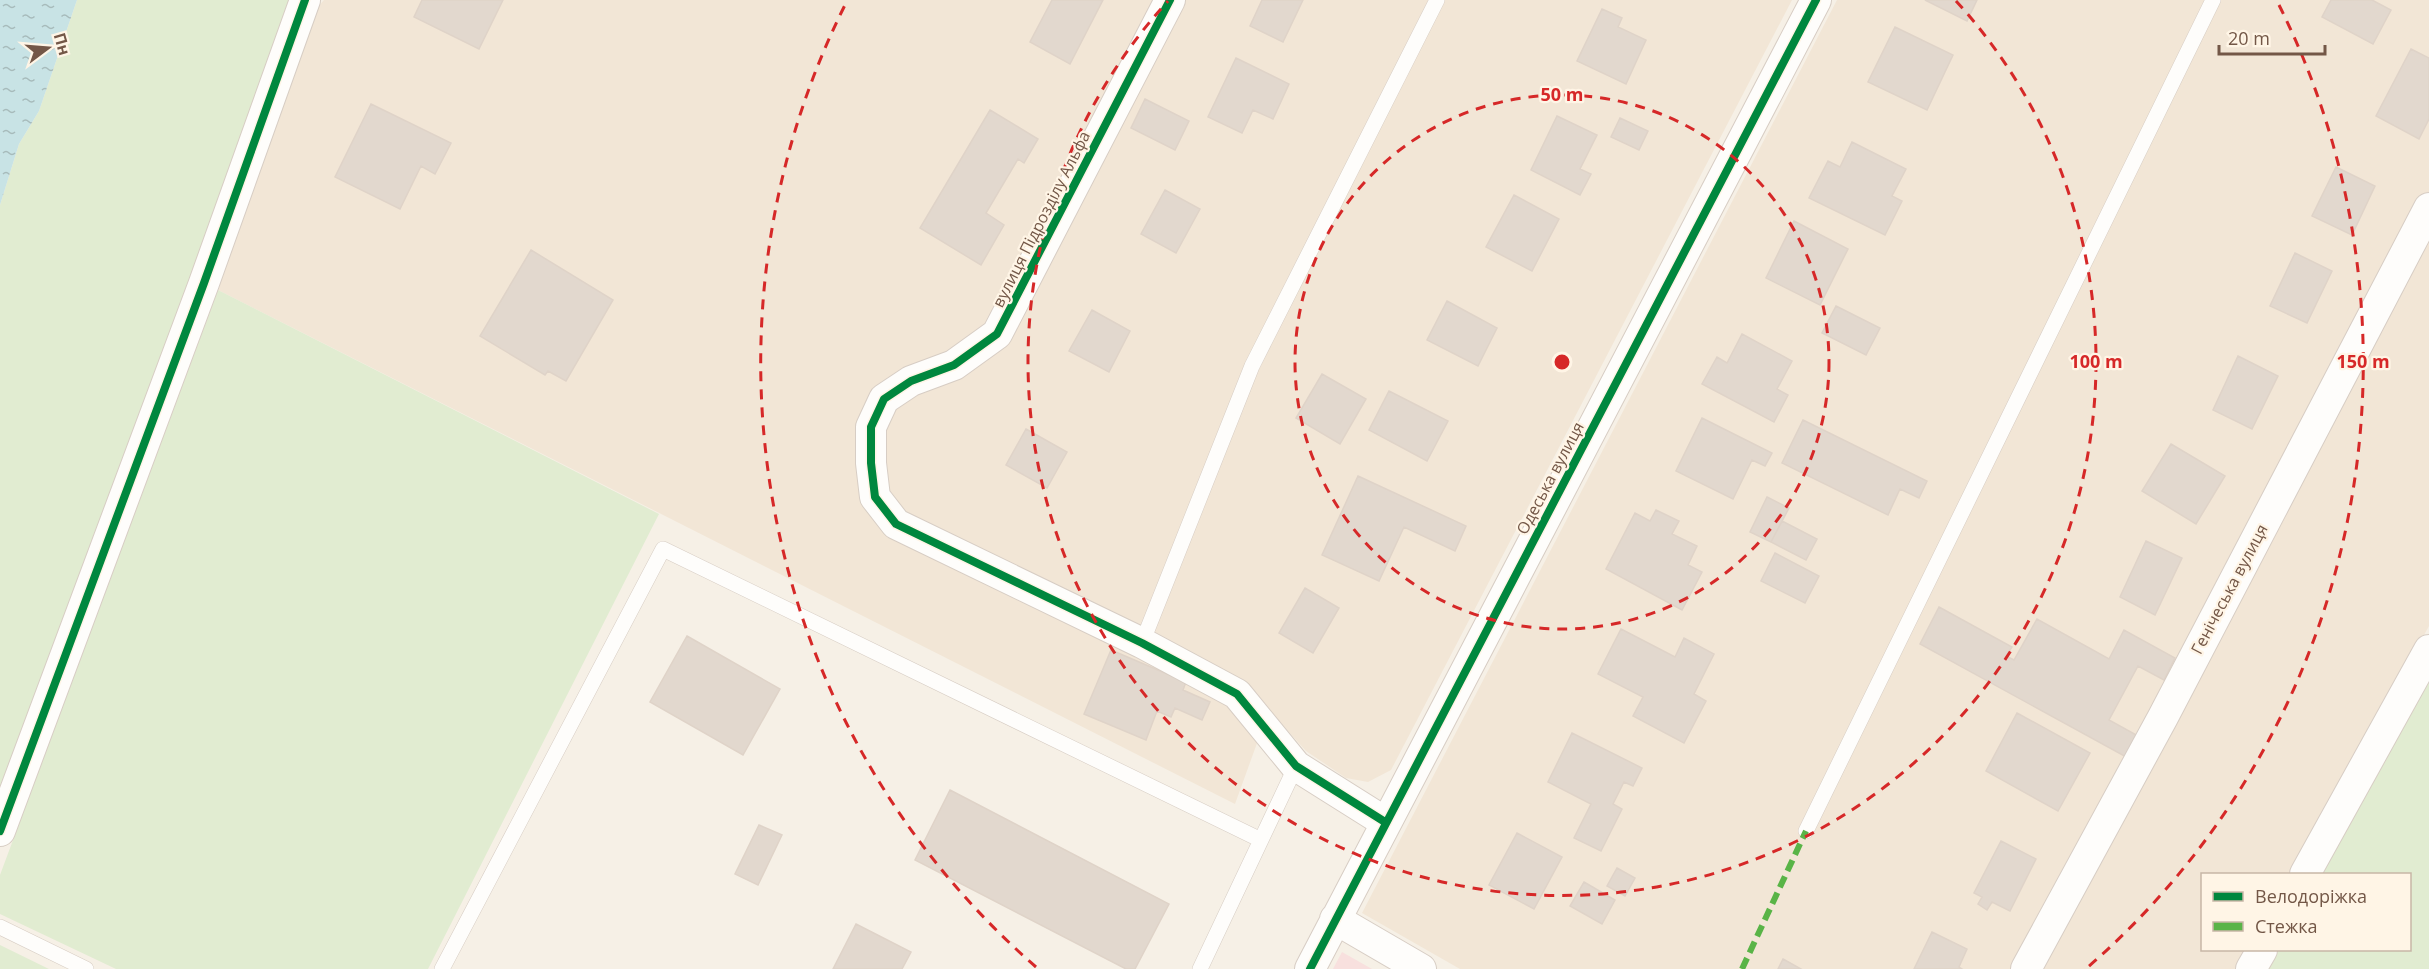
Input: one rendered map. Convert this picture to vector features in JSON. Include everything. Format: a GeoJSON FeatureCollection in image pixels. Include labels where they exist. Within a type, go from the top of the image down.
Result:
{"type":"FeatureCollection","features":[{"type":"Feature","properties":{"kind":"street"},"geometry":{"type":"LineString","coordinates":[[0,831],[204,283],[305,0]]}},
{"type":"Feature","properties":{"kind":"street","name":"вулиця Підрозділу Альфа"},"geometry":{"type":"LineString","coordinates":[[1142,643],[896,524],[875,497],[871,463],[871,427],[884,399],[911,381],[954,365],[997,334],[1170,0]]}},
{"type":"Feature","properties":{"kind":"street","name":"Одеська вулиця"},"geometry":{"type":"LineString","coordinates":[[1310,969],[1816,0]]}},
{"type":"Feature","properties":{"kind":"street","name":"Генічеська вулиця"},"geometry":{"type":"LineString","coordinates":[[2026,969],[2157,727],[2429,208]]}},
{"type":"Feature","properties":{"kind":"street"},"geometry":{"type":"LineString","coordinates":[[1142,643],[1237,694],[1296,766],[1385,822]]}},
{"type":"Feature","properties":{"kind":"street"},"geometry":{"type":"LineString","coordinates":[[2306,873],[2429,650]]}},
{"type":"Feature","properties":{"kind":"street"},"geometry":{"type":"LineString","coordinates":[[1335,919],[1421,969]]}},
{"type":"Feature","properties":{"kind":"street"},"geometry":{"type":"LineString","coordinates":[[2251,969],[2261,951]]}},
{"type":"Feature","properties":{"kind":"lane"},"geometry":{"type":"LineString","coordinates":[[1142,643],[1252,366],[1437,0]]}},
{"type":"Feature","properties":{"kind":"lane"},"geometry":{"type":"LineString","coordinates":[[1806,831],[2213,0]]}},
{"type":"Feature","properties":{"kind":"lane"},"geometry":{"type":"LineString","coordinates":[[442,969],[663,549],[1262,840]]}},
{"type":"Feature","properties":{"kind":"lane"},"geometry":{"type":"LineString","coordinates":[[1200,969],[1296,766]]}},
{"type":"Feature","properties":{"kind":"lane"},"geometry":{"type":"LineString","coordinates":[[0,927],[86,969]]}},
{"type":"Feature","properties":{"kind":"shaded area"},"geometry":{"type":"Polygon","coordinates":[[[324,0],[1792,0],[1391,770],[1368,782],[1346,778],[1306,751],[1269,710],[1235,804],[218,290],[317,8],[324,0]]]}},
{"type":"Feature","properties":{"kind":"shaded area"},"geometry":{"type":"Polygon","coordinates":[[[1837,0],[2429,0],[2429,626],[2293,873],[2201,873],[2201,951],[2247,951],[2237,969],[1460,969],[1362,913],[1837,0]]]}},
{"type":"Feature","properties":{"kind":"shaded area"},"geometry":{"type":"Polygon","coordinates":[[[1342,952],[1372,969],[1333,969],[1342,952]]]}},
{"type":"Feature","properties":{"kind":"green space"},"geometry":{"type":"Polygon","coordinates":[[[77,0],[292,0],[0,796],[0,205],[19,144],[39,111],[77,0]]]}},
{"type":"Feature","properties":{"kind":"green space"},"geometry":{"type":"Polygon","coordinates":[[[218,290],[659,514],[428,969],[116,969],[0,914],[0,875],[218,290]]]}},
{"type":"Feature","properties":{"kind":"green space"},"geometry":{"type":"Polygon","coordinates":[[[2429,680],[2429,969],[2268,969],[2278,951],[2411,951],[2411,873],[2322,873],[2429,680]]]}},
{"type":"Feature","properties":{"kind":"green space"},"geometry":{"type":"Polygon","coordinates":[[[0,945],[49,969],[0,969],[0,945]]]}},
{"type":"Feature","properties":{"kind":"water"},"geometry":{"type":"Polygon","coordinates":[[[0,0],[77,0],[39,111],[19,144],[0,205],[0,0]]]}},
{"type":"Feature","properties":{"kind":"building"},"geometry":{"type":"Polygon","coordinates":[[[422,0],[503,0],[479,49],[414,17],[422,0]]]}},
{"type":"Feature","properties":{"kind":"building"},"geometry":{"type":"Polygon","coordinates":[[[1052,0],[1103,0],[1070,64],[1030,42],[1052,0]]]}},
{"type":"Feature","properties":{"kind":"building"},"geometry":{"type":"Polygon","coordinates":[[[1262,0],[1303,0],[1283,42],[1250,26],[1262,0]]]}},
{"type":"Feature","properties":{"kind":"building"},"geometry":{"type":"Polygon","coordinates":[[[1925,0],[1977,0],[1967,21],[1925,0]]]}},
{"type":"Feature","properties":{"kind":"building"},"geometry":{"type":"Polygon","coordinates":[[[2331,0],[2372,0],[2391,10],[2373,44],[2322,17],[2331,0]]]}},
{"type":"Feature","properties":{"kind":"building"},"geometry":{"type":"Polygon","coordinates":[[[1602,9],[1622,18],[1618,27],[1646,40],[1626,84],[1577,61],[1602,9]]]}},
{"type":"Feature","properties":{"kind":"building"},"geometry":{"type":"Polygon","coordinates":[[[1895,27],[1953,55],[1927,110],[1868,82],[1895,27]]]}},
{"type":"Feature","properties":{"kind":"building"},"geometry":{"type":"Polygon","coordinates":[[[2411,49],[2429,58],[2429,119],[2419,139],[2376,116],[2411,49]]]}},
{"type":"Feature","properties":{"kind":"building"},"geometry":{"type":"Polygon","coordinates":[[[1236,58],[1289,84],[1273,119],[1253,110],[1242,133],[1208,117],[1236,58]]]}},
{"type":"Feature","properties":{"kind":"building"},"geometry":{"type":"Polygon","coordinates":[[[1145,99],[1189,121],[1175,150],[1131,128],[1145,99]]]}},
{"type":"Feature","properties":{"kind":"building"},"geometry":{"type":"Polygon","coordinates":[[[371,104],[451,143],[435,174],[421,166],[400,209],[335,177],[371,104]]]}},
{"type":"Feature","properties":{"kind":"building"},"geometry":{"type":"Polygon","coordinates":[[[990,110],[1038,139],[1024,163],[1018,159],[986,213],[1004,225],[981,265],[920,228],[990,110]]]}},
{"type":"Feature","properties":{"kind":"building"},"geometry":{"type":"Polygon","coordinates":[[[1557,116],[1597,135],[1580,169],[1591,174],[1580,195],[1531,170],[1557,116]]]}},
{"type":"Feature","properties":{"kind":"building"},"geometry":{"type":"Polygon","coordinates":[[[1620,118],[1648,131],[1639,150],[1611,137],[1620,118]]]}},
{"type":"Feature","properties":{"kind":"building"},"geometry":{"type":"Polygon","coordinates":[[[1852,142],[1906,169],[1892,196],[1902,201],[1885,235],[1809,198],[1828,161],[1840,167],[1852,142]]]}},
{"type":"Feature","properties":{"kind":"building"},"geometry":{"type":"Polygon","coordinates":[[[2336,167],[2375,186],[2352,235],[2312,216],[2336,167]]]}},
{"type":"Feature","properties":{"kind":"building"},"geometry":{"type":"Polygon","coordinates":[[[1165,190],[1200,209],[1176,253],[1141,234],[1165,190]]]}},
{"type":"Feature","properties":{"kind":"building"},"geometry":{"type":"Polygon","coordinates":[[[1514,195],[1559,219],[1532,271],[1486,247],[1514,195]]]}},
{"type":"Feature","properties":{"kind":"building"},"geometry":{"type":"Polygon","coordinates":[[[1794,221],[1848,249],[1820,305],[1766,278],[1794,221]]]}},
{"type":"Feature","properties":{"kind":"building"},"geometry":{"type":"Polygon","coordinates":[[[531,250],[613,300],[566,381],[548,371],[545,375],[480,336],[531,250]]]}},
{"type":"Feature","properties":{"kind":"building"},"geometry":{"type":"Polygon","coordinates":[[[2295,253],[2332,271],[2307,323],[2270,306],[2295,253]]]}},
{"type":"Feature","properties":{"kind":"building"},"geometry":{"type":"Polygon","coordinates":[[[1447,301],[1497,328],[1478,366],[1427,340],[1447,301]]]}},
{"type":"Feature","properties":{"kind":"building"},"geometry":{"type":"Polygon","coordinates":[[[1836,306],[1880,328],[1866,355],[1822,333],[1836,306]]]}},
{"type":"Feature","properties":{"kind":"building"},"geometry":{"type":"Polygon","coordinates":[[[1092,310],[1130,331],[1109,372],[1069,351],[1092,310]]]}},
{"type":"Feature","properties":{"kind":"building"},"geometry":{"type":"Polygon","coordinates":[[[1742,334],[1792,361],[1777,389],[1788,395],[1774,422],[1702,384],[1717,357],[1727,363],[1742,334]]]}},
{"type":"Feature","properties":{"kind":"building"},"geometry":{"type":"Polygon","coordinates":[[[2238,356],[2278,376],[2252,429],[2213,410],[2238,356]]]}},
{"type":"Feature","properties":{"kind":"building"},"geometry":{"type":"Polygon","coordinates":[[[1322,374],[1366,399],[1340,444],[1296,418],[1322,374]]]}},
{"type":"Feature","properties":{"kind":"building"},"geometry":{"type":"Polygon","coordinates":[[[1389,391],[1448,421],[1427,461],[1369,430],[1389,391]]]}},
{"type":"Feature","properties":{"kind":"building"},"geometry":{"type":"Polygon","coordinates":[[[1702,418],[1772,453],[1765,466],[1752,460],[1733,499],[1676,471],[1702,418]]]}},
{"type":"Feature","properties":{"kind":"building"},"geometry":{"type":"Polygon","coordinates":[[[1803,420],[1927,481],[1919,498],[1900,489],[1888,515],[1782,463],[1803,420]]]}},
{"type":"Feature","properties":{"kind":"building"},"geometry":{"type":"Polygon","coordinates":[[[1026,429],[1067,452],[1047,488],[1006,465],[1026,429]]]}},
{"type":"Feature","properties":{"kind":"building"},"geometry":{"type":"Polygon","coordinates":[[[2171,444],[2225,476],[2196,524],[2142,491],[2171,444]]]}},
{"type":"Feature","properties":{"kind":"building"},"geometry":{"type":"Polygon","coordinates":[[[1358,476],[1466,526],[1455,551],[1404,527],[1379,581],[1322,555],[1358,476]]]}},
{"type":"Feature","properties":{"kind":"building"},"geometry":{"type":"Polygon","coordinates":[[[1767,497],[1789,508],[1771,542],[1750,532],[1767,497]]]}},
{"type":"Feature","properties":{"kind":"building"},"geometry":{"type":"Polygon","coordinates":[[[1656,510],[1679,521],[1672,534],[1697,546],[1688,565],[1702,572],[1682,610],[1606,569],[1635,513],[1650,521],[1656,510]]]}},
{"type":"Feature","properties":{"kind":"building"},"geometry":{"type":"Polygon","coordinates":[[[1782,521],[1817,539],[1806,560],[1771,542],[1782,521]]]}},
{"type":"Feature","properties":{"kind":"building"},"geometry":{"type":"Polygon","coordinates":[[[2146,541],[2182,558],[2155,615],[2120,597],[2146,541]]]}},
{"type":"Feature","properties":{"kind":"building"},"geometry":{"type":"Polygon","coordinates":[[[1775,553],[1819,576],[1805,603],[1761,581],[1775,553]]]}},
{"type":"Feature","properties":{"kind":"building"},"geometry":{"type":"Polygon","coordinates":[[[1305,588],[1339,608],[1313,653],[1279,633],[1305,588]]]}},
{"type":"Feature","properties":{"kind":"building"},"geometry":{"type":"Polygon","coordinates":[[[1939,607],[2012,647],[2006,656],[2014,660],[2037,619],[2109,659],[2124,630],[2175,658],[2164,680],[2138,666],[2109,720],[2140,737],[2128,758],[1920,644],[1939,607]]]}},
{"type":"Feature","properties":{"kind":"building"},"geometry":{"type":"Polygon","coordinates":[[[1621,629],[1675,657],[1684,638],[1714,654],[1694,694],[1706,701],[1684,743],[1633,716],[1643,697],[1598,674],[1621,629]]]}},
{"type":"Feature","properties":{"kind":"building"},"geometry":{"type":"Polygon","coordinates":[[[687,636],[780,689],[743,755],[650,702],[687,636]]]}},
{"type":"Feature","properties":{"kind":"building"},"geometry":{"type":"Polygon","coordinates":[[[1111,650],[1186,682],[1183,690],[1210,702],[1202,720],[1175,708],[1171,717],[1157,711],[1146,740],[1084,714],[1111,650]]]}},
{"type":"Feature","properties":{"kind":"building"},"geometry":{"type":"Polygon","coordinates":[[[2017,713],[2090,753],[2058,811],[1986,771],[2017,713]]]}},
{"type":"Feature","properties":{"kind":"building"},"geometry":{"type":"Polygon","coordinates":[[[1572,733],[1642,768],[1633,786],[1624,782],[1613,804],[1622,809],[1601,851],[1574,838],[1591,804],[1548,782],[1572,733]]]}},
{"type":"Feature","properties":{"kind":"building"},"geometry":{"type":"Polygon","coordinates":[[[950,790],[1169,904],[1135,969],[1126,969],[915,860],[950,790]]]}},
{"type":"Feature","properties":{"kind":"building"},"geometry":{"type":"Polygon","coordinates":[[[759,825],[782,835],[758,885],[735,874],[759,825]]]}},
{"type":"Feature","properties":{"kind":"building"},"geometry":{"type":"Polygon","coordinates":[[[1517,833],[1562,857],[1534,909],[1489,885],[1517,833]]]}},
{"type":"Feature","properties":{"kind":"building"},"geometry":{"type":"Polygon","coordinates":[[[2001,841],[2036,859],[2010,911],[1992,902],[1987,910],[1978,904],[1982,897],[1974,893],[2001,841]]]}},
{"type":"Feature","properties":{"kind":"building"},"geometry":{"type":"Polygon","coordinates":[[[1617,868],[1635,878],[1625,896],[1607,886],[1617,868]]]}},
{"type":"Feature","properties":{"kind":"building"},"geometry":{"type":"Polygon","coordinates":[[[1584,882],[1615,900],[1602,924],[1570,906],[1584,882]]]}},
{"type":"Feature","properties":{"kind":"building"},"geometry":{"type":"Polygon","coordinates":[[[856,924],[911,952],[902,969],[833,969],[856,924]]]}},
{"type":"Feature","properties":{"kind":"building"},"geometry":{"type":"Polygon","coordinates":[[[1932,932],[1967,949],[1959,967],[1962,969],[1914,969],[1932,932]]]}},
{"type":"Feature","properties":{"kind":"building"},"geometry":{"type":"Polygon","coordinates":[[[1783,959],[1801,969],[1778,969],[1783,959]]]}},
{"type":"Feature","properties":{"kind":"marked path"},"geometry":{"type":"LineString","coordinates":[[1742,969],[1806,831]]}},
{"type":"Feature","properties":{"kind":"cycle path"},"geometry":{"type":"LineString","coordinates":[[0,831],[204,283],[305,0]]}},
{"type":"Feature","properties":{"kind":"cycle path"},"geometry":{"type":"LineString","coordinates":[[1170,0],[997,334],[954,365],[911,381],[884,399],[871,427],[871,463],[875,497],[896,524],[1142,643],[1237,694],[1296,766],[1385,822]]}},
{"type":"Feature","properties":{"kind":"cycle path"},"geometry":{"type":"LineString","coordinates":[[1310,969],[1816,0]]}}]}
